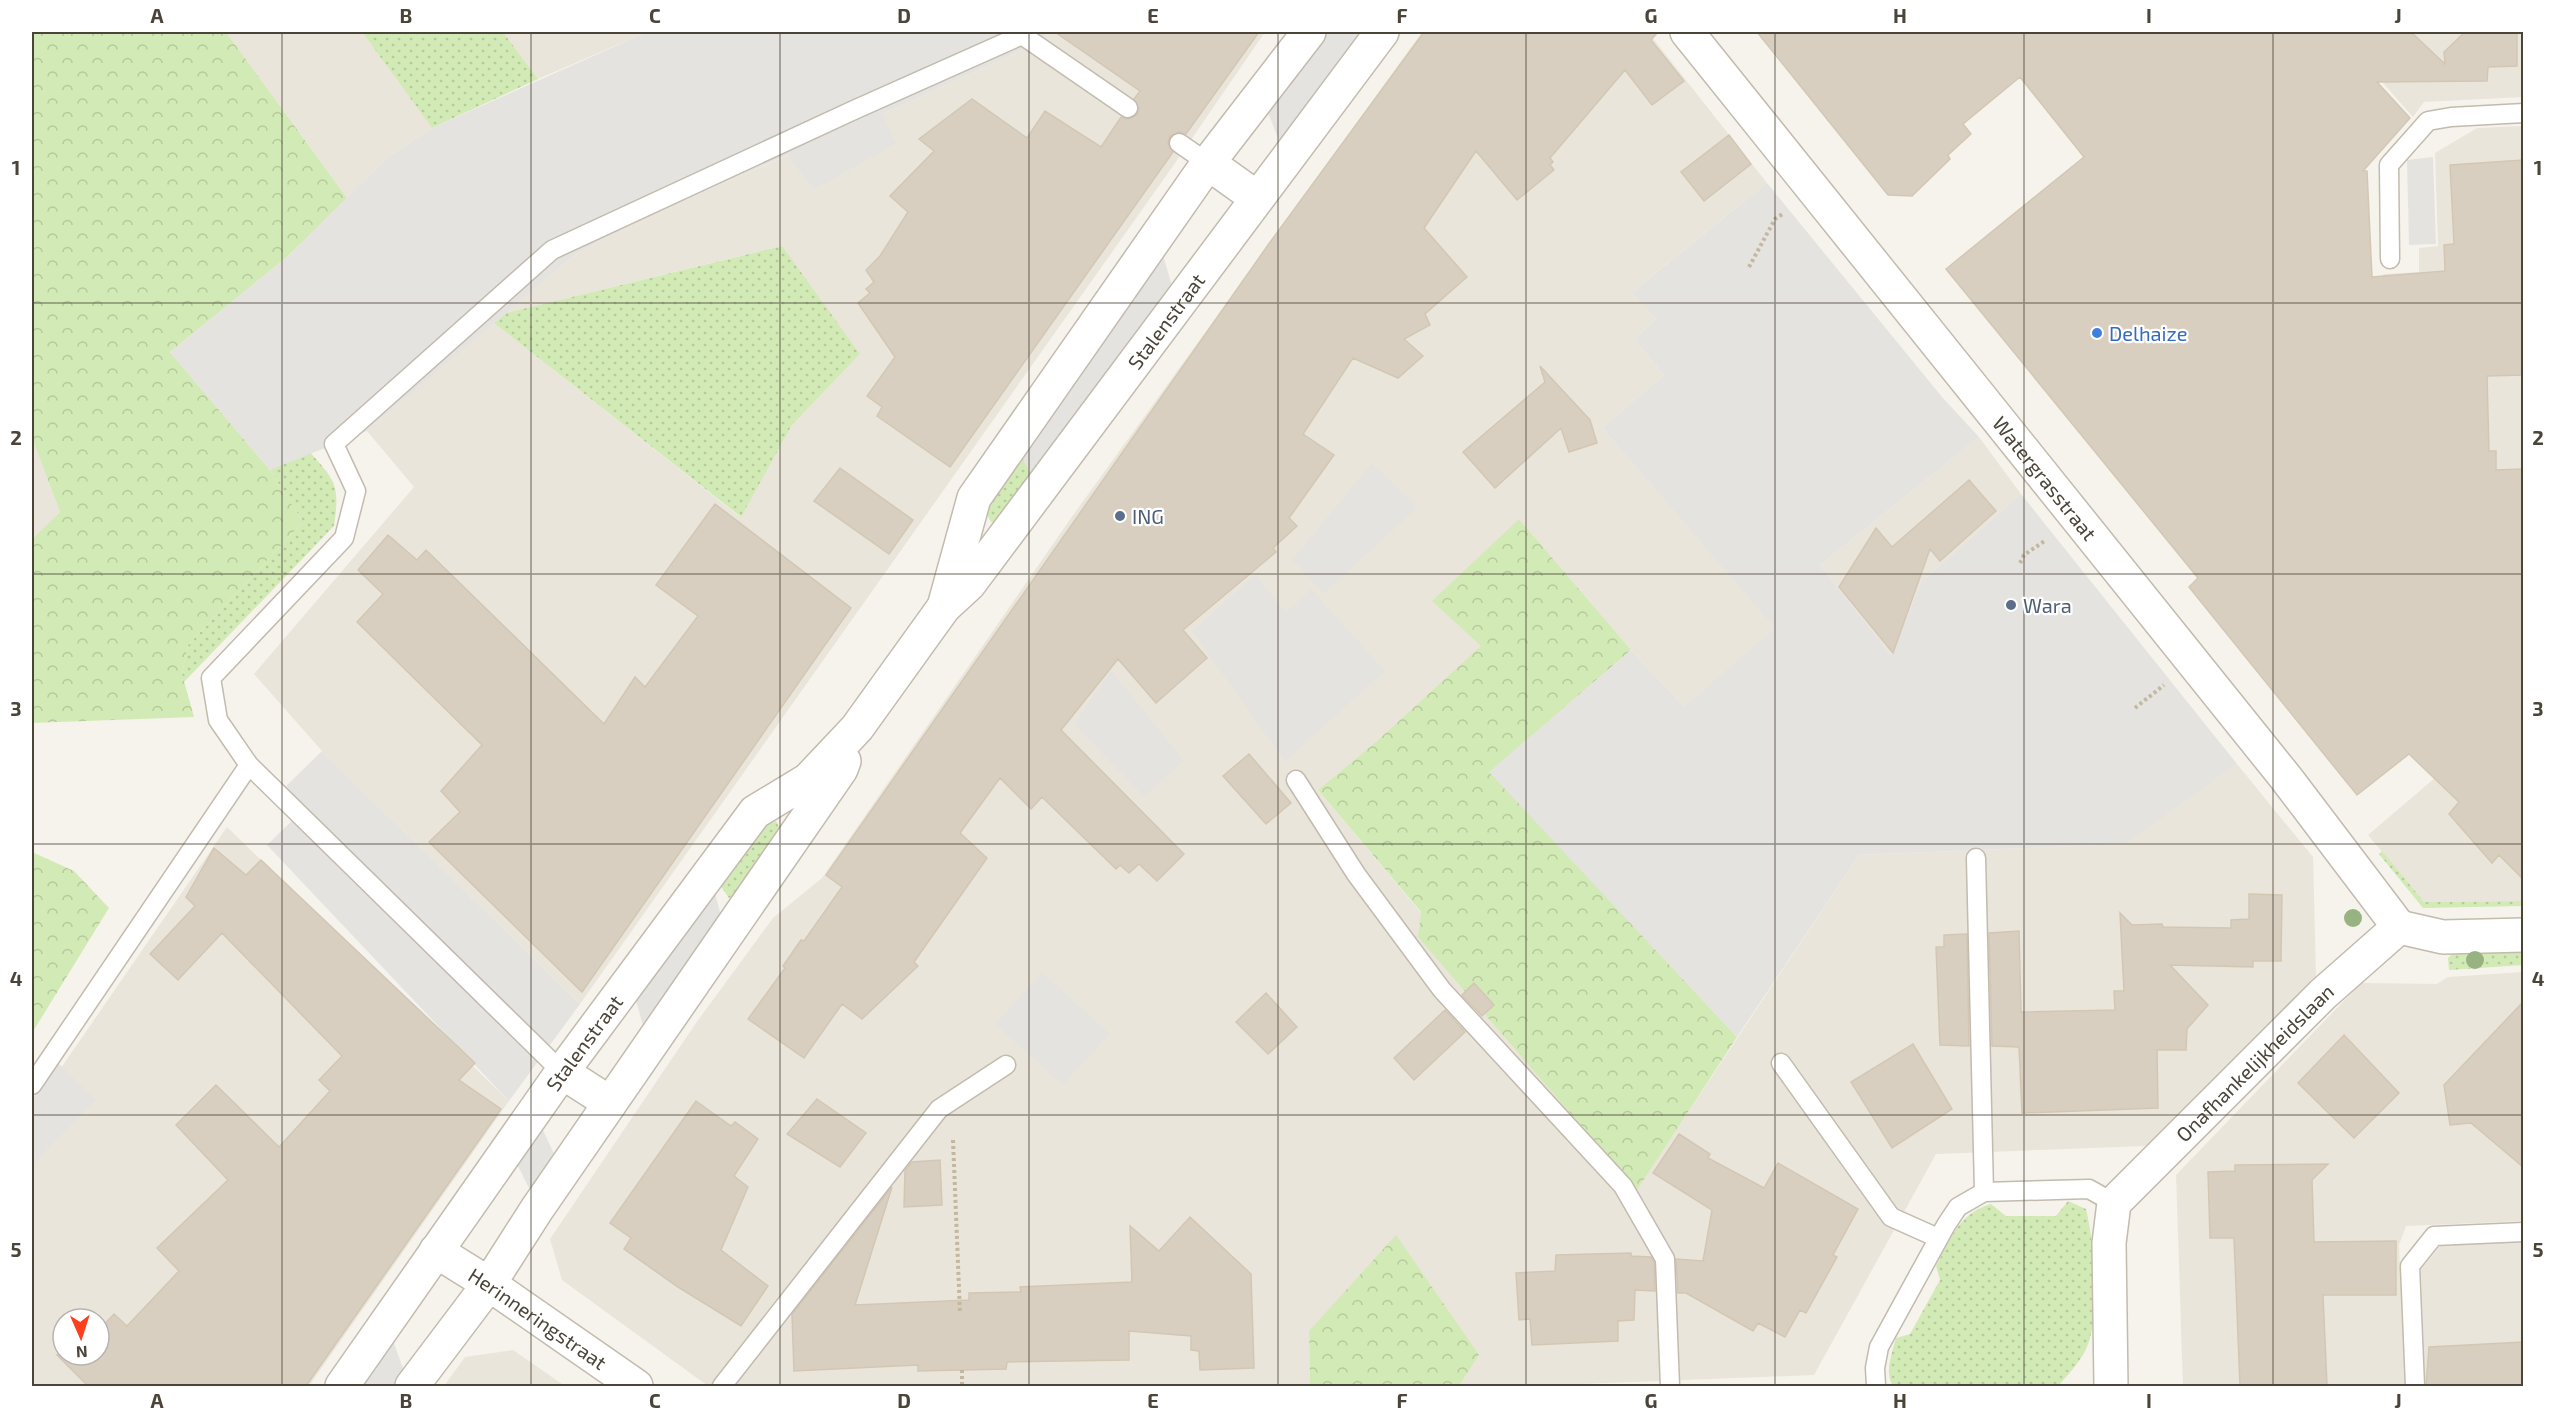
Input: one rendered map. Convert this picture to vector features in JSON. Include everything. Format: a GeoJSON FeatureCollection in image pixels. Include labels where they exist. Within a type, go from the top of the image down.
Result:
{"type":"FeatureCollection","features":[{"type":"Feature","properties":{"kind":"street","name":"Stalenstraat"},"geometry":{"type":"LineString","coordinates":[[944,607],[974,498],[1208,163],[1309,32]]}},
{"type":"Feature","properties":{"kind":"street","name":"Stalenstraat"},"geometry":{"type":"LineString","coordinates":[[342,1386],[562,1072],[755,812],[808,780],[856,728],[944,607],[969,584],[1382,32]]}},
{"type":"Feature","properties":{"kind":"street","name":"Watergrasstraat"},"geometry":{"type":"LineString","coordinates":[[1687,32],[2286,778],[2399,927]]}},
{"type":"Feature","properties":{"kind":"street"},"geometry":{"type":"LineString","coordinates":[[1208,163],[1257,198]]}},
{"type":"Feature","properties":{"kind":"street","name":"Stalenstraat"},"geometry":{"type":"LineString","coordinates":[[412,1386],[489,1284],[610,1103],[841,769],[856,728]]}},
{"type":"Feature","properties":{"kind":"street"},"geometry":{"type":"LineString","coordinates":[[2399,927],[2443,937],[2523,934]]}},
{"type":"Feature","properties":{"kind":"street","name":"Onafhankelijkheidslaan"},"geometry":{"type":"LineString","coordinates":[[2114,1203],[2323,994],[2399,927]]}},
{"type":"Feature","properties":{"kind":"street"},"geometry":{"type":"LineString","coordinates":[[562,1072],[610,1103]]}},
{"type":"Feature","properties":{"kind":"street"},"geometry":{"type":"LineString","coordinates":[[2111,1386],[2109,1243],[2114,1203]]}},
{"type":"Feature","properties":{"kind":"street","name":"Herinneringstraat"},"geometry":{"type":"LineString","coordinates":[[436,1251],[489,1284],[636,1386]]}},
{"type":"Feature","properties":{"kind":"lane"},"geometry":{"type":"LineString","coordinates":[[562,1072],[249,765],[218,720],[211,678],[344,538],[356,491],[334,444],[552,250],[834,119],[1022,35],[1128,108]]}},
{"type":"Feature","properties":{"kind":"lane"},"geometry":{"type":"LineString","coordinates":[[2390,259],[2389,165],[2428,121],[2451,117],[2523,113]]}},
{"type":"Feature","properties":{"kind":"lane"},"geometry":{"type":"LineString","coordinates":[[1179,143],[1208,163]]}},
{"type":"Feature","properties":{"kind":"lane"},"geometry":{"type":"LineString","coordinates":[[32,1085],[249,765]]}},
{"type":"Feature","properties":{"kind":"lane"},"geometry":{"type":"LineString","coordinates":[[1296,780],[1356,874],[1442,990],[1623,1186],[1665,1259],[1670,1386]]}},
{"type":"Feature","properties":{"kind":"lane"},"geometry":{"type":"LineString","coordinates":[[1976,858],[1984,1192]]}},
{"type":"Feature","properties":{"kind":"lane"},"geometry":{"type":"LineString","coordinates":[[1781,1062],[1891,1217],[1938,1238]]}},
{"type":"Feature","properties":{"kind":"lane"},"geometry":{"type":"LineString","coordinates":[[722,1386],[939,1109],[1006,1065]]}},
{"type":"Feature","properties":{"kind":"lane"},"geometry":{"type":"LineString","coordinates":[[1876,1386],[1875,1368],[1879,1347],[1938,1238],[1958,1207],[1984,1192],[2089,1189],[2114,1203]]}},
{"type":"Feature","properties":{"kind":"lane"},"geometry":{"type":"LineString","coordinates":[[2415,1386],[2410,1266],[2434,1236],[2523,1232]]}},
{"type":"Feature","properties":{"kind":"path"},"geometry":{"type":"LineString","coordinates":[[1749,267],[1775,219],[1785,212]]}},
{"type":"Feature","properties":{"kind":"path"},"geometry":{"type":"LineString","coordinates":[[2020,563],[2024,555],[2050,537]]}},
{"type":"Feature","properties":{"kind":"path"},"geometry":{"type":"LineString","coordinates":[[2135,708],[2166,684]]}},
{"type":"Feature","properties":{"kind":"path"},"geometry":{"type":"LineString","coordinates":[[952,1100],[960,1313]]}},
{"type":"Feature","properties":{"kind":"path"},"geometry":{"type":"LineString","coordinates":[[962,1370],[962,1386]]}},
{"type":"Feature","properties":{"kind":"shaded area"},"geometry":{"type":"Polygon","coordinates":[[[226,32],[362,32],[432,128],[388,157],[347,198],[226,32]]]}},
{"type":"Feature","properties":{"kind":"shaded area"},"geometry":{"type":"Polygon","coordinates":[[[503,32],[647,32],[538,79],[503,32]]]}},
{"type":"Feature","properties":{"kind":"shaded area"},"geometry":{"type":"Polygon","coordinates":[[[647,32],[1051,32],[1034,45],[883,114],[896,144],[813,190],[788,155],[647,216],[576,254],[367,431],[270,470],[170,352],[287,257],[388,157],[432,128],[647,32]]]}},
{"type":"Feature","properties":{"kind":"shaded area"},"geometry":{"type":"Polygon","coordinates":[[[1051,32],[1265,32],[1173,166],[580,1004],[322,751],[254,674],[414,487],[367,431],[494,323],[740,517],[792,425],[860,354],[781,246],[506,313],[576,254],[647,216],[789,155],[813,190],[883,114],[1034,45],[1051,32]]]}},
{"type":"Feature","properties":{"kind":"shaded area"},"geometry":{"type":"Polygon","coordinates":[[[1324,32],[1365,32],[1279,141],[1265,105],[1324,32]]]}},
{"type":"Feature","properties":{"kind":"shaded area"},"geometry":{"type":"Polygon","coordinates":[[[1422,32],[1648,32],[1767,183],[1633,291],[1656,319],[1634,339],[1664,375],[1602,428],[1776,628],[1684,706],[1631,650],[1519,519],[1482,646],[1377,741],[1318,790],[1421,913],[1637,1189],[1859,855],[2125,844],[2237,764],[2313,857],[2316,977],[2146,1146],[1936,1154],[1814,1375],[1530,1386],[1459,1386],[1479,1355],[1309,1331],[1310,1386],[708,1386],[562,1280],[550,1239],[696,1023],[773,918],[822,878],[1071,518],[1422,32]]]}},
{"type":"Feature","properties":{"kind":"shaded area"},"geometry":{"type":"Polygon","coordinates":[[[2397,32],[2523,32],[2523,97],[2424,102],[2413,117],[2383,83],[2418,53],[2397,32]]]}},
{"type":"Feature","properties":{"kind":"shaded area"},"geometry":{"type":"Polygon","coordinates":[[[2523,126],[2523,901],[2424,902],[2368,835],[2456,760],[2391,428],[2383,274],[2419,272],[2419,248],[2438,246],[2435,153],[2477,128],[2523,126]]]}},
{"type":"Feature","properties":{"kind":"shaded area"},"geometry":{"type":"Polygon","coordinates":[[[2433,157],[2436,244],[2409,245],[2407,160],[2433,157]]]}},
{"type":"Feature","properties":{"kind":"shaded area","name":"Wara"},"geometry":{"type":"Polygon","coordinates":[[[1767,183],[1942,397],[1979,437],[1820,565],[1891,655],[1921,582],[2021,494],[2237,764],[2126,844],[1859,855],[1737,1037],[1489,772],[1631,650],[1684,706],[1775,628],[1602,428],[1664,375],[1634,339],[1656,319],[1632,292],[1767,183]]]}},
{"type":"Feature","properties":{"kind":"shaded area"},"geometry":{"type":"Polygon","coordinates":[[[1161,248],[1172,286],[1034,479],[1018,450],[1161,248]]]}},
{"type":"Feature","properties":{"kind":"shaded area"},"geometry":{"type":"Polygon","coordinates":[[[1979,437],[2021,494],[1921,582],[1891,655],[1820,565],[1979,437]]]}},
{"type":"Feature","properties":{"kind":"shaded area"},"geometry":{"type":"Polygon","coordinates":[[[32,438],[60,512],[32,539],[32,438]]]}},
{"type":"Feature","properties":{"kind":"shaded area"},"geometry":{"type":"Polygon","coordinates":[[[1372,463],[1418,507],[1324,594],[1292,560],[1372,463]]]}},
{"type":"Feature","properties":{"kind":"shaded area"},"geometry":{"type":"Polygon","coordinates":[[[1255,575],[1286,612],[1311,589],[1385,671],[1285,762],[1192,631],[1255,575]]]}},
{"type":"Feature","properties":{"kind":"shaded area"},"geometry":{"type":"Polygon","coordinates":[[[1111,670],[1184,761],[1144,797],[1074,724],[1111,670]]]}},
{"type":"Feature","properties":{"kind":"shaded area"},"geometry":{"type":"Polygon","coordinates":[[[322,751],[580,1004],[509,1101],[267,845],[304,809],[286,786],[322,751]]]}},
{"type":"Feature","properties":{"kind":"shaded area"},"geometry":{"type":"Polygon","coordinates":[[[227,827],[509,1101],[309,1386],[32,1386],[32,1110],[227,827]]]}},
{"type":"Feature","properties":{"kind":"shaded area"},"geometry":{"type":"Polygon","coordinates":[[[713,885],[723,924],[645,1033],[635,997],[713,885]]]}},
{"type":"Feature","properties":{"kind":"shaded area"},"geometry":{"type":"Polygon","coordinates":[[[1042,972],[1110,1034],[1063,1085],[995,1024],[1042,972]]]}},
{"type":"Feature","properties":{"kind":"shaded area"},"geometry":{"type":"Polygon","coordinates":[[[2523,972],[2523,1221],[2406,1226],[2399,1245],[2405,1386],[2183,1386],[2176,1175],[2361,983],[2437,984],[2448,977],[2523,972]]]}},
{"type":"Feature","properties":{"kind":"shaded area"},"geometry":{"type":"Polygon","coordinates":[[[57,1062],[96,1100],[32,1165],[32,1100],[57,1062]]]}},
{"type":"Feature","properties":{"kind":"shaded area"},"geometry":{"type":"Polygon","coordinates":[[[540,1124],[555,1156],[531,1192],[515,1160],[540,1124]]]}},
{"type":"Feature","properties":{"kind":"shaded area"},"geometry":{"type":"Polygon","coordinates":[[[2523,1242],[2523,1386],[2425,1386],[2421,1270],[2441,1245],[2523,1242]]]}},
{"type":"Feature","properties":{"kind":"shaded area"},"geometry":{"type":"Polygon","coordinates":[[[392,1338],[407,1379],[402,1386],[357,1386],[392,1338]]]}},
{"type":"Feature","properties":{"kind":"shaded area"},"geometry":{"type":"Polygon","coordinates":[[[513,1350],[565,1386],[444,1386],[465,1357],[513,1350]]]}},
{"type":"Feature","properties":{"kind":"green space"},"geometry":{"type":"Polygon","coordinates":[[[32,32],[226,32],[347,198],[287,257],[170,352],[270,470],[303,522],[188,645],[182,674],[194,717],[32,723],[32,539],[60,512],[32,438],[32,32]]]}},
{"type":"Feature","properties":{"kind":"green space"},"geometry":{"type":"Polygon","coordinates":[[[362,32],[503,32],[538,79],[432,128],[362,32]]]}},
{"type":"Feature","properties":{"kind":"green space"},"geometry":{"type":"Polygon","coordinates":[[[782,246],[860,354],[792,425],[741,517],[494,323],[506,313],[782,246]]]}},
{"type":"Feature","properties":{"kind":"green space"},"geometry":{"type":"Polygon","coordinates":[[[305,446],[333,481],[336,499],[334,526],[184,682],[182,674],[188,645],[303,522],[270,470],[305,446]]]}},
{"type":"Feature","properties":{"kind":"green space"},"geometry":{"type":"Polygon","coordinates":[[[1018,450],[1034,479],[1002,523],[991,522],[985,511],[1018,450]]]}},
{"type":"Feature","properties":{"kind":"green space"},"geometry":{"type":"Polygon","coordinates":[[[1519,519],[1631,650],[1490,772],[1737,1037],[1637,1190],[1418,937],[1421,912],[1318,790],[1377,741],[1481,646],[1432,601],[1519,519]]]}},
{"type":"Feature","properties":{"kind":"green space"},"geometry":{"type":"Polygon","coordinates":[[[776,821],[782,833],[740,892],[729,898],[720,885],[757,826],[776,821]]]}},
{"type":"Feature","properties":{"kind":"green space"},"geometry":{"type":"Polygon","coordinates":[[[2382,851],[2424,902],[2523,901],[2523,906],[2423,908],[2379,854],[2382,851]]]}},
{"type":"Feature","properties":{"kind":"green space"},"geometry":{"type":"Polygon","coordinates":[[[32,852],[74,871],[109,908],[32,1033],[32,852]]]}},
{"type":"Feature","properties":{"kind":"green space"},"geometry":{"type":"Polygon","coordinates":[[[2459,948],[2523,948],[2523,965],[2449,970],[2448,958],[2459,948]]]}},
{"type":"Feature","properties":{"kind":"green space"},"geometry":{"type":"Polygon","coordinates":[[[2068,1201],[2086,1209],[2095,1280],[2095,1300],[2091,1336],[2086,1349],[2077,1364],[2058,1386],[1893,1386],[1889,1369],[1896,1338],[1910,1334],[1940,1280],[1936,1266],[1951,1237],[1963,1221],[1980,1208],[1991,1204],[2006,1216],[2056,1216],[2068,1201]]]}},
{"type":"Feature","properties":{"kind":"green space"},"geometry":{"type":"Polygon","coordinates":[[[1396,1235],[1479,1355],[1459,1386],[1310,1386],[1309,1331],[1396,1235]]]}},
{"type":"Feature","properties":{"kind":"building"},"geometry":{"type":"Polygon","coordinates":[[[1055,32],[1259,32],[1186,134],[1179,132],[1170,136],[1168,143],[1173,152],[950,467],[877,416],[882,407],[867,396],[895,357],[858,303],[870,293],[866,289],[874,282],[866,270],[880,256],[908,212],[890,196],[934,151],[919,139],[972,99],[1027,138],[1045,111],[1101,147],[1121,117],[1128,119],[1137,115],[1139,108],[1134,99],[1140,91],[1055,32]]]}},
{"type":"Feature","properties":{"kind":"building"},"geometry":{"type":"Polygon","coordinates":[[[1424,32],[1658,32],[1651,40],[1684,81],[1652,105],[1625,70],[1550,158],[1553,162],[1550,165],[1554,170],[1517,200],[1476,151],[1424,228],[1467,277],[1425,314],[1430,325],[1404,339],[1423,356],[1398,378],[1353,358],[1303,434],[1334,455],[1289,518],[1297,526],[1273,548],[1276,552],[1183,630],[1207,658],[1156,703],[1118,659],[1061,730],[1184,854],[1157,881],[1139,864],[1129,873],[1120,865],[1116,869],[1042,797],[1031,809],[1000,778],[960,833],[987,858],[914,962],[918,966],[862,1019],[842,1004],[804,1058],[748,1019],[785,968],[783,966],[801,940],[804,941],[842,887],[826,875],[1268,245],[1424,32]]]}},
{"type":"Feature","properties":{"kind":"building"},"geometry":{"type":"Polygon","coordinates":[[[1757,32],[2411,32],[2445,64],[2444,52],[2465,32],[2517,32],[2517,66],[2488,67],[2487,81],[2377,82],[2410,118],[2363,171],[2367,171],[2372,277],[2445,271],[2444,245],[2454,244],[2450,165],[2523,160],[2523,375],[2487,376],[2489,451],[2496,451],[2496,470],[2523,469],[2523,879],[2499,855],[2492,863],[2449,814],[2459,802],[2409,754],[2357,795],[2189,587],[2198,578],[1946,269],[2084,157],[2020,77],[1963,124],[1971,134],[1948,155],[1950,159],[1912,196],[1888,195],[1757,32]]]}},
{"type":"Feature","properties":{"kind":"building"},"geometry":{"type":"Polygon","coordinates":[[[1729,135],[1751,164],[1704,201],[1681,172],[1729,135]]]}},
{"type":"Feature","properties":{"kind":"building"},"geometry":{"type":"Polygon","coordinates":[[[1540,366],[1590,420],[1597,443],[1569,452],[1561,428],[1495,488],[1463,452],[1545,382],[1540,366]]]}},
{"type":"Feature","properties":{"kind":"building"},"geometry":{"type":"Polygon","coordinates":[[[840,468],[913,520],[889,554],[814,501],[840,468]]]}},
{"type":"Feature","properties":{"kind":"building"},"geometry":{"type":"Polygon","coordinates":[[[1969,480],[1996,511],[1940,561],[1930,549],[1893,653],[1839,587],[1876,528],[1892,547],[1969,480]]]}},
{"type":"Feature","properties":{"kind":"building"},"geometry":{"type":"Polygon","coordinates":[[[715,504],[851,608],[582,992],[429,842],[460,812],[441,791],[482,745],[357,622],[383,594],[358,570],[388,535],[417,560],[426,550],[604,724],[635,677],[645,687],[698,616],[656,585],[715,504]]]}},
{"type":"Feature","properties":{"kind":"building"},"geometry":{"type":"Polygon","coordinates":[[[1249,754],[1291,803],[1266,824],[1223,776],[1249,754]]]}},
{"type":"Feature","properties":{"kind":"building"},"geometry":{"type":"Polygon","coordinates":[[[214,848],[246,875],[261,860],[475,1063],[459,1080],[501,1109],[306,1386],[88,1386],[69,1367],[111,1367],[111,1317],[114,1314],[127,1326],[179,1271],[157,1248],[228,1180],[176,1125],[216,1085],[279,1147],[330,1091],[319,1080],[342,1056],[222,933],[178,980],[150,954],[195,906],[186,897],[214,848]]]}},
{"type":"Feature","properties":{"kind":"building"},"geometry":{"type":"Polygon","coordinates":[[[2249,894],[2282,895],[2281,961],[2253,961],[2253,967],[2170,965],[2208,1005],[2187,1029],[2186,1050],[2157,1050],[2158,1108],[2022,1113],[2019,1047],[1992,1046],[1989,933],[2019,931],[2021,1012],[2115,1010],[2114,991],[2124,991],[2120,913],[2132,925],[2162,924],[2163,927],[2231,928],[2231,920],[2249,919],[2249,894]]]}},
{"type":"Feature","properties":{"kind":"building"},"geometry":{"type":"Polygon","coordinates":[[[1967,934],[1969,1046],[1940,1045],[1936,947],[1944,947],[1944,935],[1967,934]]]}},
{"type":"Feature","properties":{"kind":"building"},"geometry":{"type":"Polygon","coordinates":[[[1474,983],[1494,1005],[1482,1016],[1462,995],[1474,983]]]}},
{"type":"Feature","properties":{"kind":"building"},"geometry":{"type":"Polygon","coordinates":[[[1266,993],[1297,1027],[1268,1054],[1236,1022],[1266,993]]]}},
{"type":"Feature","properties":{"kind":"building"},"geometry":{"type":"Polygon","coordinates":[[[2523,1002],[2523,1167],[2471,1123],[2450,1125],[2444,1085],[2523,1002]]]}},
{"type":"Feature","properties":{"kind":"building"},"geometry":{"type":"Polygon","coordinates":[[[1445,1010],[1465,1032],[1414,1080],[1394,1058],[1445,1010]]]}},
{"type":"Feature","properties":{"kind":"building"},"geometry":{"type":"Polygon","coordinates":[[[2344,1035],[2399,1093],[2354,1138],[2298,1083],[2344,1035]]]}},
{"type":"Feature","properties":{"kind":"building"},"geometry":{"type":"Polygon","coordinates":[[[1913,1044],[1952,1109],[1892,1148],[1851,1082],[1913,1044]]]}},
{"type":"Feature","properties":{"kind":"building"},"geometry":{"type":"Polygon","coordinates":[[[817,1099],[866,1133],[840,1167],[787,1134],[817,1099]]]}},
{"type":"Feature","properties":{"kind":"building"},"geometry":{"type":"Polygon","coordinates":[[[696,1101],[731,1126],[735,1122],[758,1139],[734,1176],[748,1187],[721,1250],[768,1286],[741,1326],[678,1287],[624,1249],[631,1238],[610,1223],[696,1101]]]}},
{"type":"Feature","properties":{"kind":"building"},"geometry":{"type":"Polygon","coordinates":[[[1679,1134],[1710,1154],[1708,1158],[1764,1188],[1778,1163],[1858,1209],[1833,1255],[1837,1257],[1806,1313],[1800,1310],[1785,1337],[1758,1323],[1753,1331],[1686,1293],[1678,1293],[1676,1259],[1703,1261],[1712,1210],[1653,1173],[1679,1134]]]}},
{"type":"Feature","properties":{"kind":"building"},"geometry":{"type":"Polygon","coordinates":[[[940,1160],[942,1205],[904,1207],[905,1171],[912,1162],[940,1160]]]}},
{"type":"Feature","properties":{"kind":"building"},"geometry":{"type":"Polygon","coordinates":[[[2328,1164],[2312,1180],[2314,1242],[2396,1241],[2396,1295],[2323,1295],[2327,1386],[2240,1386],[2234,1238],[2210,1238],[2208,1172],[2235,1171],[2235,1165],[2328,1164]]]}},
{"type":"Feature","properties":{"kind":"building"},"geometry":{"type":"Polygon","coordinates":[[[892,1187],[855,1305],[969,1300],[969,1293],[1021,1292],[1020,1287],[1132,1282],[1130,1226],[1159,1251],[1190,1217],[1251,1274],[1254,1368],[1200,1370],[1199,1351],[1191,1350],[1191,1336],[1129,1331],[1129,1360],[1007,1362],[1006,1369],[918,1371],[918,1365],[794,1371],[792,1314],[892,1187]]]}},
{"type":"Feature","properties":{"kind":"building"},"geometry":{"type":"Polygon","coordinates":[[[1631,1253],[1631,1256],[1651,1257],[1654,1262],[1655,1291],[1635,1290],[1634,1320],[1618,1321],[1618,1341],[1532,1345],[1530,1319],[1519,1320],[1516,1273],[1555,1271],[1556,1255],[1631,1253]]]}},
{"type":"Feature","properties":{"kind":"building"},"geometry":{"type":"Polygon","coordinates":[[[2523,1342],[2523,1386],[2426,1386],[2429,1347],[2523,1342]]]}},
{"type":"Feature","properties":{"kind":"place","name":"Delhaize"},"geometry":{"type":"Point","coordinates":[2097,333]}},
{"type":"Feature","properties":{"kind":"place","name":"ING"},"geometry":{"type":"Point","coordinates":[1120,516]}},
{"type":"Feature","properties":{"kind":"place","name":"Wara"},"geometry":{"type":"Point","coordinates":[2011,605]}}]}
